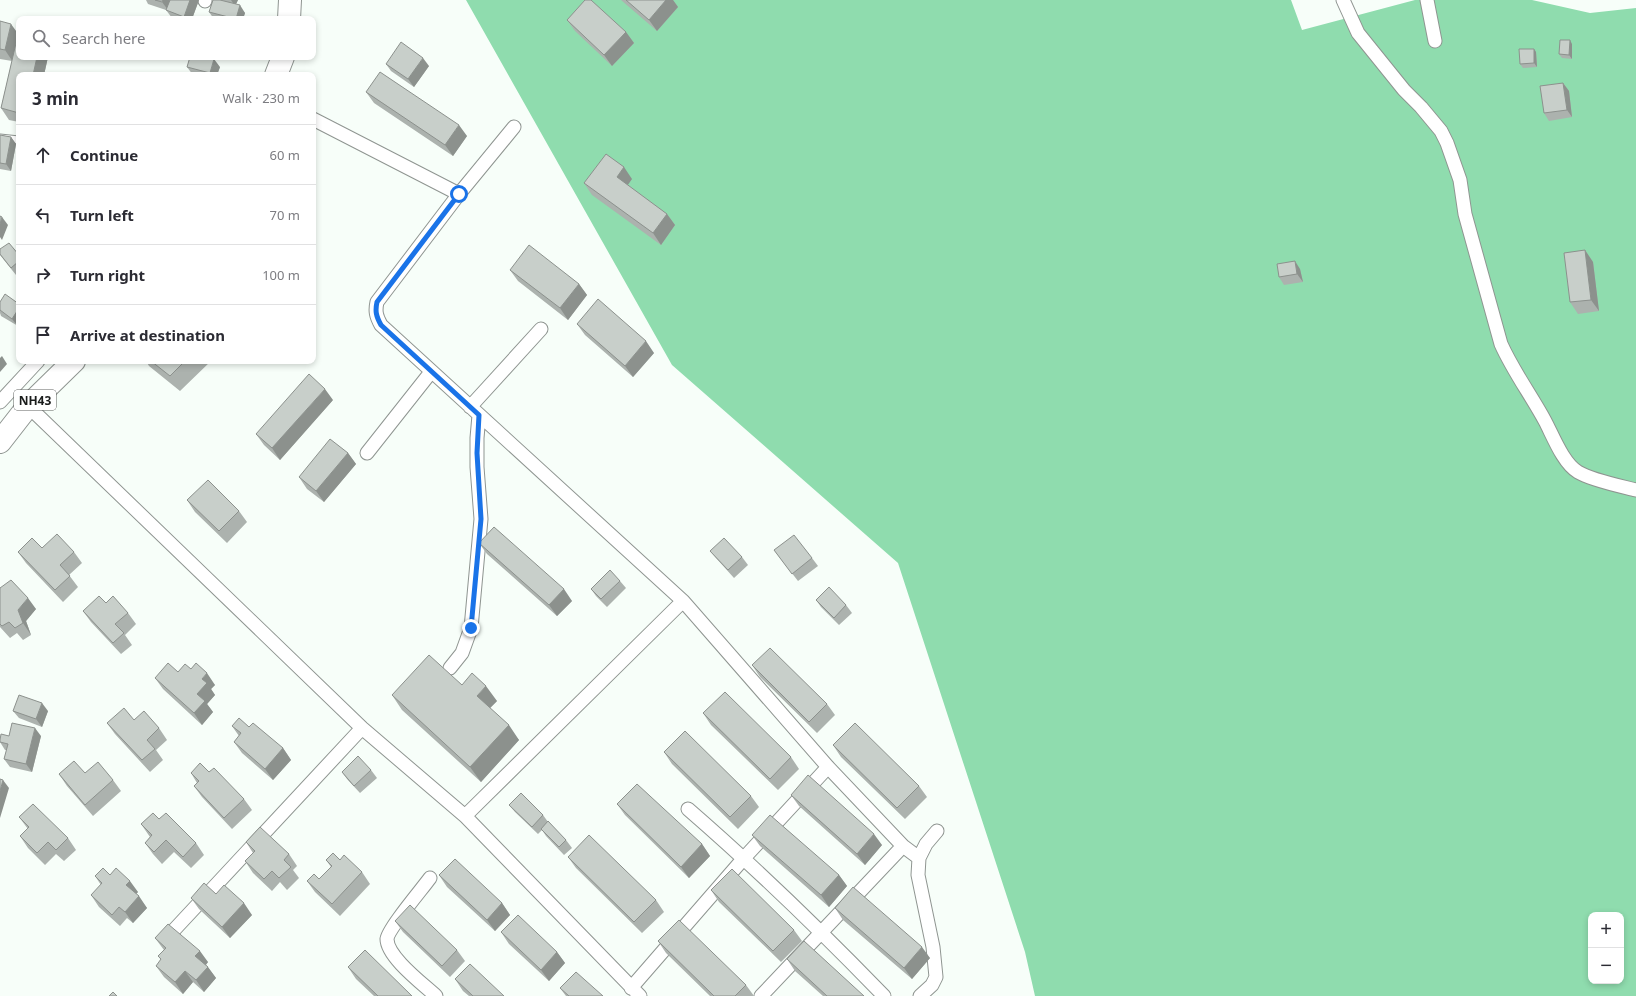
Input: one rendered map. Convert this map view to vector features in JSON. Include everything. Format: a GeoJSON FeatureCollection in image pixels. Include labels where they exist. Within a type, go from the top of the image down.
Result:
{"type":"FeatureCollection","features":[{"type":"Feature","properties":{"kind":"highway"},"geometry":{"type":"LineString","coordinates":[[289,16],[290,0]]}},
{"type":"Feature","properties":{"kind":"highway"},"geometry":{"type":"LineString","coordinates":[[277,72],[281,60]]}},
{"type":"Feature","properties":{"kind":"highway","name":"NH43"},"geometry":{"type":"LineString","coordinates":[[0,442],[28,406],[71,364]]}},
{"type":"Feature","properties":{"kind":"street"},"geometry":{"type":"LineString","coordinates":[[1343,0],[1358,33],[1404,90],[1421,107],[1441,131],[1448,143],[1460,180],[1465,214],[1501,344],[1560,450],[1577,472],[1636,490]]}},
{"type":"Feature","properties":{"kind":"street"},"geometry":{"type":"LineString","coordinates":[[1427,0],[1435,41]]}},
{"type":"Feature","properties":{"kind":"street"},"geometry":{"type":"LineString","coordinates":[[316,121],[459,194]]}},
{"type":"Feature","properties":{"kind":"street"},"geometry":{"type":"LineString","coordinates":[[514,127],[459,194],[377,302],[375,310],[376,317],[381,325],[683,601],[828,767],[903,846],[919,858]]}},
{"type":"Feature","properties":{"kind":"street"},"geometry":{"type":"LineString","coordinates":[[450,668],[462,653],[471,628],[481,519],[475,411],[541,329]]}},
{"type":"Feature","properties":{"kind":"street"},"geometry":{"type":"LineString","coordinates":[[0,402],[35,364]]}},
{"type":"Feature","properties":{"kind":"street"},"geometry":{"type":"LineString","coordinates":[[367,453],[432,372]]}},
{"type":"Feature","properties":{"kind":"street"},"geometry":{"type":"LineString","coordinates":[[28,406],[362,728],[465,816],[636,992],[744,858],[828,767]]}},
{"type":"Feature","properties":{"kind":"street"},"geometry":{"type":"LineString","coordinates":[[465,816],[683,601]]}},
{"type":"Feature","properties":{"kind":"street"},"geometry":{"type":"LineString","coordinates":[[174,930],[362,728]]}},
{"type":"Feature","properties":{"kind":"street"},"geometry":{"type":"LineString","coordinates":[[688,808],[744,858],[822,932],[884,996]]}},
{"type":"Feature","properties":{"kind":"street"},"geometry":{"type":"LineString","coordinates":[[937,831],[926,844],[919,858],[918,875],[933,947],[938,996]]}},
{"type":"Feature","properties":{"kind":"street"},"geometry":{"type":"LineString","coordinates":[[761,996],[903,846]]}},
{"type":"Feature","properties":{"kind":"street"},"geometry":{"type":"LineString","coordinates":[[430,878],[394,925],[387,937],[389,947],[394,956],[436,996]]}},
{"type":"Feature","properties":{"kind":"street"},"geometry":{"type":"LineString","coordinates":[[920,996],[932,985],[936,977]]}},
{"type":"Feature","properties":{"kind":"lane"},"geometry":{"type":"LineString","coordinates":[[0,138],[16,140]]}},
{"type":"Feature","properties":{"kind":"green space"},"geometry":{"type":"Polygon","coordinates":[[[466,0],[1291,0],[1302,30],[1415,0],[1532,0],[1590,13],[1636,8],[1636,996],[1035,996],[1025,952],[898,563],[672,365],[466,0]]]}},
{"type":"Feature","properties":{"kind":"building"},"geometry":{"type":"Polygon","coordinates":[[[170,0],[190,0],[184,16],[166,10],[170,0]]]}},
{"type":"Feature","properties":{"kind":"building"},"geometry":{"type":"Polygon","coordinates":[[[213,0],[220,0],[240,5],[237,16],[224,16],[209,12],[213,0]]]}},
{"type":"Feature","properties":{"kind":"building"},"geometry":{"type":"Polygon","coordinates":[[[585,0],[591,0],[626,32],[604,55],[567,20],[585,0]]]}},
{"type":"Feature","properties":{"kind":"building"},"geometry":{"type":"Polygon","coordinates":[[[626,0],[666,0],[649,20],[626,0]]]}},
{"type":"Feature","properties":{"kind":"building"},"geometry":{"type":"Polygon","coordinates":[[[0,21],[11,24],[5,50],[0,49],[0,21]]]}},
{"type":"Feature","properties":{"kind":"building"},"geometry":{"type":"Polygon","coordinates":[[[1560,40],[1570,40],[1569,55],[1559,54],[1560,40]]]}},
{"type":"Feature","properties":{"kind":"building"},"geometry":{"type":"Polygon","coordinates":[[[401,42],[423,58],[408,79],[386,64],[401,42]]]}},
{"type":"Feature","properties":{"kind":"building"},"geometry":{"type":"Polygon","coordinates":[[[16,43],[16,60],[36,60],[34,72],[16,72],[16,112],[1,108],[16,43]]]}},
{"type":"Feature","properties":{"kind":"building"},"geometry":{"type":"Polygon","coordinates":[[[1519,49],[1534,49],[1534,63],[1520,64],[1519,49]]]}},
{"type":"Feature","properties":{"kind":"building"},"geometry":{"type":"Polygon","coordinates":[[[189,60],[214,60],[210,72],[187,67],[189,60]]]}},
{"type":"Feature","properties":{"kind":"building"},"geometry":{"type":"Polygon","coordinates":[[[380,72],[459,125],[445,145],[366,92],[380,72]]]}},
{"type":"Feature","properties":{"kind":"building"},"geometry":{"type":"Polygon","coordinates":[[[1563,83],[1567,110],[1544,113],[1540,86],[1563,83]]]}},
{"type":"Feature","properties":{"kind":"building"},"geometry":{"type":"Polygon","coordinates":[[[0,135],[11,137],[6,164],[0,163],[0,135]]]}},
{"type":"Feature","properties":{"kind":"building"},"geometry":{"type":"Polygon","coordinates":[[[606,154],[624,167],[617,177],[667,214],[653,233],[584,183],[606,154]]]}},
{"type":"Feature","properties":{"kind":"building"},"geometry":{"type":"Polygon","coordinates":[[[9,243],[16,251],[16,264],[11,268],[0,254],[0,249],[9,243]]]}},
{"type":"Feature","properties":{"kind":"building"},"geometry":{"type":"Polygon","coordinates":[[[529,245],[579,284],[560,308],[510,270],[529,245]]]}},
{"type":"Feature","properties":{"kind":"building"},"geometry":{"type":"Polygon","coordinates":[[[1585,250],[1591,300],[1570,302],[1564,253],[1585,250]]]}},
{"type":"Feature","properties":{"kind":"building"},"geometry":{"type":"Polygon","coordinates":[[[1295,261],[1297,274],[1279,277],[1277,264],[1295,261]]]}},
{"type":"Feature","properties":{"kind":"building"},"geometry":{"type":"Polygon","coordinates":[[[5,294],[16,302],[16,313],[12,319],[0,310],[0,302],[5,294]]]}},
{"type":"Feature","properties":{"kind":"building"},"geometry":{"type":"Polygon","coordinates":[[[598,299],[646,341],[625,366],[577,324],[598,299]]]}},
{"type":"Feature","properties":{"kind":"building"},"geometry":{"type":"Polygon","coordinates":[[[155,364],[182,364],[170,376],[155,364]]]}},
{"type":"Feature","properties":{"kind":"building"},"geometry":{"type":"Polygon","coordinates":[[[309,374],[325,389],[272,448],[256,434],[309,374]]]}},
{"type":"Feature","properties":{"kind":"building"},"geometry":{"type":"Polygon","coordinates":[[[330,439],[348,453],[316,491],[299,477],[330,439]]]}},
{"type":"Feature","properties":{"kind":"building"},"geometry":{"type":"Polygon","coordinates":[[[208,480],[239,511],[219,531],[187,500],[208,480]]]}},
{"type":"Feature","properties":{"kind":"building"},"geometry":{"type":"Polygon","coordinates":[[[494,527],[564,589],[549,605],[479,543],[494,527]]]}},
{"type":"Feature","properties":{"kind":"building"},"geometry":{"type":"Polygon","coordinates":[[[57,534],[74,552],[60,565],[70,576],[55,590],[18,552],[32,538],[42,548],[57,534]]]}},
{"type":"Feature","properties":{"kind":"building"},"geometry":{"type":"Polygon","coordinates":[[[794,535],[812,558],[792,574],[774,550],[794,535]]]}},
{"type":"Feature","properties":{"kind":"building"},"geometry":{"type":"Polygon","coordinates":[[[724,538],[742,557],[728,570],[710,551],[724,538]]]}},
{"type":"Feature","properties":{"kind":"building"},"geometry":{"type":"Polygon","coordinates":[[[610,570],[620,581],[601,599],[591,589],[610,570]]]}},
{"type":"Feature","properties":{"kind":"building"},"geometry":{"type":"Polygon","coordinates":[[[11,580],[28,598],[18,610],[23,623],[15,628],[9,622],[2,626],[0,624],[0,588],[11,580]]]}},
{"type":"Feature","properties":{"kind":"building"},"geometry":{"type":"Polygon","coordinates":[[[829,587],[846,605],[834,618],[816,600],[829,587]]]}},
{"type":"Feature","properties":{"kind":"building"},"geometry":{"type":"Polygon","coordinates":[[[99,596],[106,603],[113,596],[128,613],[115,624],[124,633],[113,643],[83,611],[99,596]]]}},
{"type":"Feature","properties":{"kind":"building"},"geometry":{"type":"Polygon","coordinates":[[[770,648],[827,704],[809,722],[752,665],[770,648]]]}},
{"type":"Feature","properties":{"kind":"building"},"geometry":{"type":"Polygon","coordinates":[[[429,655],[462,685],[472,673],[486,686],[477,696],[509,725],[470,767],[392,695],[429,655]]]}},
{"type":"Feature","properties":{"kind":"building"},"geometry":{"type":"Polygon","coordinates":[[[168,663],[178,672],[185,664],[191,669],[196,663],[207,673],[202,679],[207,683],[197,694],[205,701],[194,713],[155,678],[168,663]]]}},
{"type":"Feature","properties":{"kind":"building"},"geometry":{"type":"Polygon","coordinates":[[[725,692],[791,757],[770,779],[703,713],[725,692]]]}},
{"type":"Feature","properties":{"kind":"building"},"geometry":{"type":"Polygon","coordinates":[[[19,695],[42,703],[36,719],[13,711],[19,695]]]}},
{"type":"Feature","properties":{"kind":"building"},"geometry":{"type":"Polygon","coordinates":[[[124,708],[134,720],[144,711],[159,728],[147,740],[155,749],[142,760],[107,723],[124,708]]]}},
{"type":"Feature","properties":{"kind":"building"},"geometry":{"type":"Polygon","coordinates":[[[239,718],[249,727],[253,723],[283,748],[265,769],[234,742],[241,733],[232,726],[239,718]]]}},
{"type":"Feature","properties":{"kind":"building"},"geometry":{"type":"Polygon","coordinates":[[[12,723],[35,728],[26,764],[4,759],[8,744],[0,742],[1,734],[9,736],[12,723]]]}},
{"type":"Feature","properties":{"kind":"building"},"geometry":{"type":"Polygon","coordinates":[[[855,723],[919,786],[897,808],[833,745],[855,723]]]}},
{"type":"Feature","properties":{"kind":"building"},"geometry":{"type":"Polygon","coordinates":[[[685,731],[751,796],[730,817],[664,752],[685,731]]]}},
{"type":"Feature","properties":{"kind":"building"},"geometry":{"type":"Polygon","coordinates":[[[358,756],[371,770],[354,786],[342,772],[358,756]]]}},
{"type":"Feature","properties":{"kind":"building"},"geometry":{"type":"Polygon","coordinates":[[[74,761],[85,773],[98,762],[113,780],[85,805],[59,774],[74,761]]]}},
{"type":"Feature","properties":{"kind":"building"},"geometry":{"type":"Polygon","coordinates":[[[200,763],[209,772],[214,768],[244,799],[224,818],[194,786],[199,781],[191,773],[200,763]]]}},
{"type":"Feature","properties":{"kind":"building"},"geometry":{"type":"Polygon","coordinates":[[[808,775],[874,834],[857,854],[791,795],[808,775]]]}},
{"type":"Feature","properties":{"kind":"building"},"geometry":{"type":"Polygon","coordinates":[[[0,779],[3,780],[0,791],[0,779]]]}},
{"type":"Feature","properties":{"kind":"building"},"geometry":{"type":"Polygon","coordinates":[[[637,784],[702,844],[681,867],[617,804],[637,784]]]}},
{"type":"Feature","properties":{"kind":"building"},"geometry":{"type":"Polygon","coordinates":[[[521,793],[543,815],[532,827],[509,805],[521,793]]]}},
{"type":"Feature","properties":{"kind":"building"},"geometry":{"type":"Polygon","coordinates":[[[33,804],[68,838],[56,850],[48,842],[37,853],[20,836],[29,827],[19,817],[33,804]]]}},
{"type":"Feature","properties":{"kind":"building"},"geometry":{"type":"Polygon","coordinates":[[[153,813],[159,819],[166,813],[196,843],[183,857],[166,840],[154,852],[145,843],[152,835],[141,824],[153,813]]]}},
{"type":"Feature","properties":{"kind":"building"},"geometry":{"type":"Polygon","coordinates":[[[770,815],[839,875],[821,895],[752,835],[770,815]]]}},
{"type":"Feature","properties":{"kind":"building"},"geometry":{"type":"Polygon","coordinates":[[[548,821],[566,840],[559,847],[541,829],[548,821]]]}},
{"type":"Feature","properties":{"kind":"building"},"geometry":{"type":"Polygon","coordinates":[[[260,827],[289,854],[284,860],[291,867],[279,878],[272,871],[264,879],[245,861],[255,851],[246,842],[260,827]]]}},
{"type":"Feature","properties":{"kind":"building"},"geometry":{"type":"Polygon","coordinates":[[[589,835],[656,900],[634,922],[568,857],[589,835]]]}},
{"type":"Feature","properties":{"kind":"building"},"geometry":{"type":"Polygon","coordinates":[[[333,853],[340,860],[344,855],[362,872],[332,904],[307,881],[314,874],[319,879],[332,866],[326,860],[333,853]]]}},
{"type":"Feature","properties":{"kind":"building"},"geometry":{"type":"Polygon","coordinates":[[[455,859],[502,903],[487,920],[439,875],[455,859]]]}},
{"type":"Feature","properties":{"kind":"building"},"geometry":{"type":"Polygon","coordinates":[[[103,868],[110,875],[116,868],[130,881],[126,885],[139,896],[125,912],[119,907],[112,915],[91,895],[102,883],[95,876],[103,868]]]}},
{"type":"Feature","properties":{"kind":"building"},"geometry":{"type":"Polygon","coordinates":[[[732,869],[794,930],[773,951],[711,890],[732,869]]]}},
{"type":"Feature","properties":{"kind":"building"},"geometry":{"type":"Polygon","coordinates":[[[204,883],[216,894],[224,885],[244,903],[222,927],[191,898],[204,883]]]}},
{"type":"Feature","properties":{"kind":"building"},"geometry":{"type":"Polygon","coordinates":[[[853,887],[922,947],[904,968],[835,908],[853,887]]]}},
{"type":"Feature","properties":{"kind":"building"},"geometry":{"type":"Polygon","coordinates":[[[410,905],[457,950],[442,966],[395,921],[410,905]]]}},
{"type":"Feature","properties":{"kind":"building"},"geometry":{"type":"Polygon","coordinates":[[[518,915],[557,952],[541,970],[501,932],[518,915]]]}},
{"type":"Feature","properties":{"kind":"building"},"geometry":{"type":"Polygon","coordinates":[[[679,920],[746,985],[735,996],[714,996],[658,941],[679,920]]]}},
{"type":"Feature","properties":{"kind":"building"},"geometry":{"type":"Polygon","coordinates":[[[168,924],[200,951],[195,956],[208,967],[196,980],[185,971],[175,982],[156,966],[161,959],[158,956],[166,948],[155,938],[168,924]]]}},
{"type":"Feature","properties":{"kind":"building"},"geometry":{"type":"Polygon","coordinates":[[[804,941],[864,996],[827,996],[787,959],[804,941]]]}},
{"type":"Feature","properties":{"kind":"building"},"geometry":{"type":"Polygon","coordinates":[[[365,950],[412,996],[378,996],[348,967],[365,950]]]}},
{"type":"Feature","properties":{"kind":"building"},"geometry":{"type":"Polygon","coordinates":[[[470,964],[504,996],[473,996],[455,979],[470,964]]]}},
{"type":"Feature","properties":{"kind":"building"},"geometry":{"type":"Polygon","coordinates":[[[576,972],[603,996],[569,996],[560,988],[576,972]]]}},
{"type":"Feature","properties":{"kind":"building"},"geometry":{"type":"Polygon","coordinates":[[[113,992],[117,996],[109,996],[113,992]]]}},
{"type":"Feature","properties":{"kind":"route"},"geometry":{"type":"LineString","coordinates":[[459,194],[377,302],[375,310],[376,317],[381,325],[479,415],[477,467],[481,519],[471,628]]}}]}
